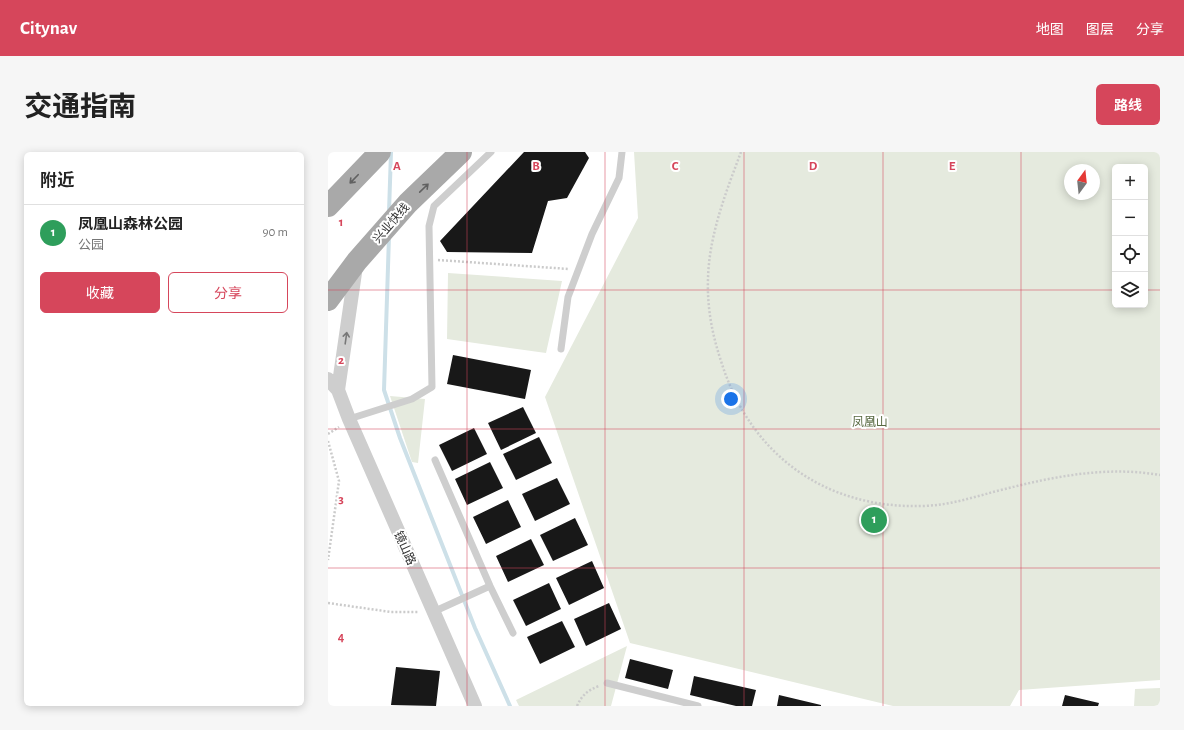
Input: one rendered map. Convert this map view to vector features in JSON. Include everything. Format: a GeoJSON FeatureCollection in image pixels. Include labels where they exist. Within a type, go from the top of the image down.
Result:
{"type":"FeatureCollection","features":[{"type":"Feature","properties":{"kind":"main road"},"geometry":{"type":"LineString","coordinates":[[328,206],[380,152]]}},
{"type":"Feature","properties":{"kind":"main road","name":"兴业快线"},"geometry":{"type":"LineString","coordinates":[[328,300],[357,261],[397,216],[461,152]]}},
{"type":"Feature","properties":{"kind":"street","name":"镜山路"},"geometry":{"type":"LineString","coordinates":[[338,390],[357,261]]}},
{"type":"Feature","properties":{"kind":"street","name":"镜山路"},"geometry":{"type":"LineString","coordinates":[[328,378],[338,390],[349,419],[439,610],[474,706]]}},
{"type":"Feature","properties":{"kind":"lane"},"geometry":{"type":"LineString","coordinates":[[349,419],[402,403],[432,388],[429,226],[434,206],[491,152]]}},
{"type":"Feature","properties":{"kind":"lane"},"geometry":{"type":"LineString","coordinates":[[561,349],[568,297],[592,234],[619,178],[622,152]]}},
{"type":"Feature","properties":{"kind":"lane"},"geometry":{"type":"LineString","coordinates":[[435,460],[490,586],[513,633]]}},
{"type":"Feature","properties":{"kind":"lane"},"geometry":{"type":"LineString","coordinates":[[439,610],[490,586]]}},
{"type":"Feature","properties":{"kind":"lane"},"geometry":{"type":"LineString","coordinates":[[607,683],[698,706]]}},
{"type":"Feature","properties":{"kind":"path"},"geometry":{"type":"LineString","coordinates":[[741,152],[721,208],[711,252],[708,278],[710,317],[722,367],[742,413],[768,447],[786,464],[818,484],[838,493],[876,503],[901,506],[945,505],[966,501],[1052,477],[1121,470],[1160,475]]}},
{"type":"Feature","properties":{"kind":"path"},"geometry":{"type":"LineString","coordinates":[[429,260],[579,270]]}},
{"type":"Feature","properties":{"kind":"path"},"geometry":{"type":"LineString","coordinates":[[328,440],[340,481],[328,560]]}},
{"type":"Feature","properties":{"kind":"path"},"geometry":{"type":"LineString","coordinates":[[328,603],[391,612],[439,610]]}},
{"type":"Feature","properties":{"kind":"path"},"geometry":{"type":"LineString","coordinates":[[578,706],[582,696],[591,688],[607,683]]}},
{"type":"Feature","properties":{"kind":"green space","name":"凤凰山"},"geometry":{"type":"Polygon","coordinates":[[[634,152],[1160,152],[1160,680],[1019,690],[1010,706],[893,706],[630,643],[545,397],[638,218],[634,152]]]}},
{"type":"Feature","properties":{"kind":"green space"},"geometry":{"type":"Polygon","coordinates":[[[448,273],[562,281],[546,353],[447,339],[448,273]]]}},
{"type":"Feature","properties":{"kind":"green space"},"geometry":{"type":"Polygon","coordinates":[[[390,396],[425,399],[418,463],[412,462],[390,396]]]}},
{"type":"Feature","properties":{"kind":"green space"},"geometry":{"type":"Polygon","coordinates":[[[627,646],[611,706],[519,706],[516,700],[627,646]]]}},
{"type":"Feature","properties":{"kind":"green space"},"geometry":{"type":"Polygon","coordinates":[[[1160,688],[1160,706],[1134,706],[1135,689],[1160,688]]]}},
{"type":"Feature","properties":{"kind":"building"},"geometry":{"type":"Polygon","coordinates":[[[524,152],[585,152],[589,158],[567,198],[548,201],[532,253],[447,252],[440,241],[524,152]]]}},
{"type":"Feature","properties":{"kind":"building"},"geometry":{"type":"Polygon","coordinates":[[[453,355],[531,370],[525,399],[447,384],[453,355]]]}},
{"type":"Feature","properties":{"kind":"building"},"geometry":{"type":"Polygon","coordinates":[[[523,407],[536,433],[501,450],[488,423],[523,407]]]}},
{"type":"Feature","properties":{"kind":"building"},"geometry":{"type":"Polygon","coordinates":[[[474,428],[487,454],[452,471],[439,445],[474,428]]]}},
{"type":"Feature","properties":{"kind":"building"},"geometry":{"type":"Polygon","coordinates":[[[539,437],[552,463],[516,480],[503,454],[539,437]]]}},
{"type":"Feature","properties":{"kind":"building"},"geometry":{"type":"Polygon","coordinates":[[[490,462],[503,488],[467,505],[455,479],[490,462]]]}},
{"type":"Feature","properties":{"kind":"building"},"geometry":{"type":"Polygon","coordinates":[[[557,478],[570,504],[535,521],[522,494],[557,478]]]}},
{"type":"Feature","properties":{"kind":"building"},"geometry":{"type":"Polygon","coordinates":[[[508,500],[521,527],[486,544],[473,517],[508,500]]]}},
{"type":"Feature","properties":{"kind":"building"},"geometry":{"type":"Polygon","coordinates":[[[575,518],[588,545],[553,561],[540,535],[575,518]]]}},
{"type":"Feature","properties":{"kind":"building"},"geometry":{"type":"Polygon","coordinates":[[[531,539],[544,565],[508,582],[496,556],[531,539]]]}},
{"type":"Feature","properties":{"kind":"building"},"geometry":{"type":"Polygon","coordinates":[[[592,561],[604,588],[569,605],[556,578],[592,561]]]}},
{"type":"Feature","properties":{"kind":"building"},"geometry":{"type":"Polygon","coordinates":[[[549,583],[561,609],[526,626],[513,600],[549,583]]]}},
{"type":"Feature","properties":{"kind":"building"},"geometry":{"type":"Polygon","coordinates":[[[609,603],[621,629],[586,646],[574,619],[609,603]]]}},
{"type":"Feature","properties":{"kind":"building"},"geometry":{"type":"Polygon","coordinates":[[[562,621],[575,647],[540,664],[527,637],[562,621]]]}},
{"type":"Feature","properties":{"kind":"building"},"geometry":{"type":"Polygon","coordinates":[[[630,659],[673,670],[668,689],[625,678],[630,659]]]}},
{"type":"Feature","properties":{"kind":"building"},"geometry":{"type":"Polygon","coordinates":[[[396,667],[440,671],[436,706],[391,705],[396,667]]]}},
{"type":"Feature","properties":{"kind":"building"},"geometry":{"type":"Polygon","coordinates":[[[694,676],[756,690],[752,706],[736,706],[690,695],[694,676]]]}},
{"type":"Feature","properties":{"kind":"building"},"geometry":{"type":"Polygon","coordinates":[[[779,695],[821,705],[821,706],[777,706],[779,695]]]}},
{"type":"Feature","properties":{"kind":"building"},"geometry":{"type":"Polygon","coordinates":[[[1065,695],[1099,703],[1098,706],[1062,706],[1065,695]]]}},
{"type":"Feature","properties":{"kind":"waterway"},"geometry":{"type":"LineString","coordinates":[[389,212],[391,152]]}},
{"type":"Feature","properties":{"kind":"waterway"},"geometry":{"type":"LineString","coordinates":[[389,236],[384,390],[400,438],[475,628],[510,706]]}},
{"type":"Feature","properties":{"kind":"place","name":"凤凰山森林公园"},"geometry":{"type":"Point","coordinates":[874,520]}}]}
